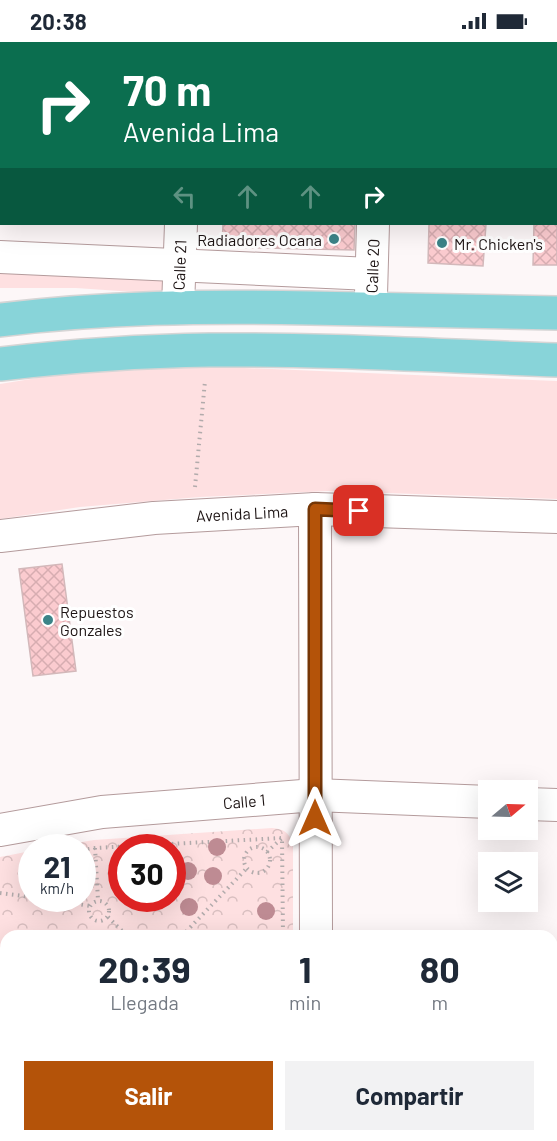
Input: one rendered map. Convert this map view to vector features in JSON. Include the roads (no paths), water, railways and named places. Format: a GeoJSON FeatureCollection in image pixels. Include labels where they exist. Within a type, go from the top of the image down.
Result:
{"type":"FeatureCollection","features":[{"type":"Feature","properties":{"kind":"main road"},"geometry":{"type":"LineString","coordinates":[[0,320],[47,314],[178,307],[557,313]]}},
{"type":"Feature","properties":{"kind":"main road"},"geometry":{"type":"LineString","coordinates":[[0,364],[73,356],[208,350],[557,360]]}},
{"type":"Feature","properties":{"kind":"street","name":"Calle 21"},"geometry":{"type":"LineString","coordinates":[[178,307],[181,225]]}},
{"type":"Feature","properties":{"kind":"street","name":"Calle 20"},"geometry":{"type":"LineString","coordinates":[[370,309],[373,225]]}},
{"type":"Feature","properties":{"kind":"street"},"geometry":{"type":"LineString","coordinates":[[0,257],[371,274]]}},
{"type":"Feature","properties":{"kind":"street"},"geometry":{"type":"LineString","coordinates":[[315,509],[316,930]]}},
{"type":"Feature","properties":{"kind":"street","name":"Avenida Lima"},"geometry":{"type":"LineString","coordinates":[[0,536],[154,518],[315,509],[557,517]]}},
{"type":"Feature","properties":{"kind":"street","name":"Calle 1"},"geometry":{"type":"LineString","coordinates":[[0,830],[102,812],[315,795],[478,802]]}},
{"type":"Feature","properties":{"kind":"street"},"geometry":{"type":"LineString","coordinates":[[538,804],[557,805]]}},
{"type":"Feature","properties":{"kind":"place","name":"Radiadores Ocana"},"geometry":{"type":"Point","coordinates":[334,239]}},
{"type":"Feature","properties":{"kind":"place","name":"Mr. Chicken's"},"geometry":{"type":"Point","coordinates":[442,243]}},
{"type":"Feature","properties":{"kind":"place","name":"Repuestos Gonzales"},"geometry":{"type":"Point","coordinates":[48,620]}}]}
